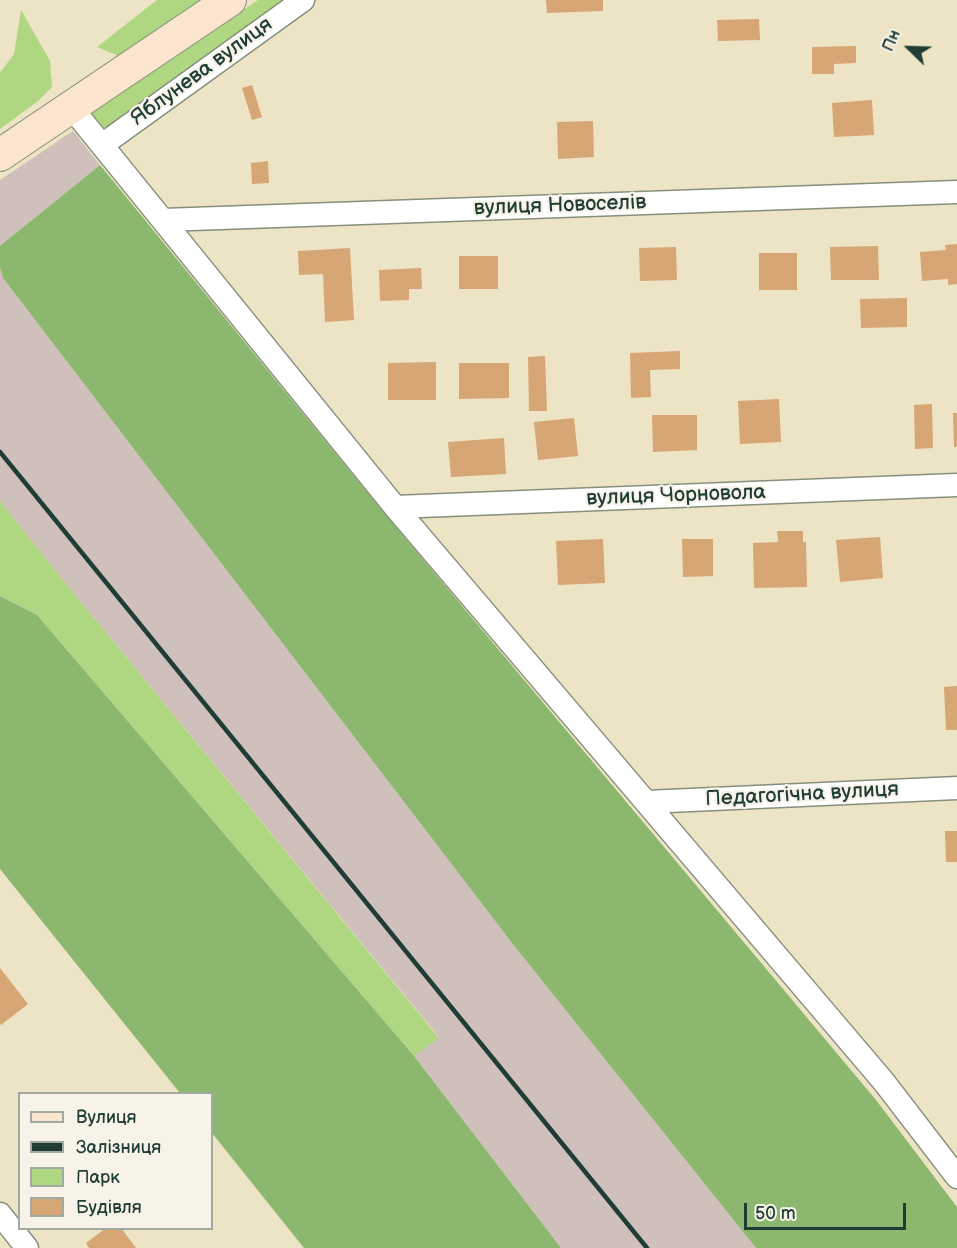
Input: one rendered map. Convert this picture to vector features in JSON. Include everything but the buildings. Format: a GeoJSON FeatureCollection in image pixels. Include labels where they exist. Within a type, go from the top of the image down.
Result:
{"type":"FeatureCollection","features":[{"type":"Feature","properties":{"kind":"street"},"geometry":{"type":"LineString","coordinates":[[0,155],[230,0]]}},
{"type":"Feature","properties":{"kind":"street","name":"Яблунева вулиця"},"geometry":{"type":"LineString","coordinates":[[102,145],[303,0]]}},
{"type":"Feature","properties":{"kind":"street"},"geometry":{"type":"LineString","coordinates":[[71,107],[395,507],[884,1082],[957,1177]]}},
{"type":"Feature","properties":{"kind":"street","name":"вулиця Новоселів"},"geometry":{"type":"LineString","coordinates":[[163,220],[957,192]]}},
{"type":"Feature","properties":{"kind":"street","name":"вулиця Чорновола"},"geometry":{"type":"LineString","coordinates":[[395,507],[957,485]]}},
{"type":"Feature","properties":{"kind":"street","name":"Педагогічна вулиця"},"geometry":{"type":"LineString","coordinates":[[646,802],[957,788]]}},
{"type":"Feature","properties":{"kind":"street"},"geometry":{"type":"LineString","coordinates":[[0,1214],[27,1248]]}},
{"type":"Feature","properties":{"kind":"shaded area"},"geometry":{"type":"Polygon","coordinates":[[[73,131],[100,165],[0,246],[0,180],[73,131]]]}},
{"type":"Feature","properties":{"kind":"shaded area"},"geometry":{"type":"Polygon","coordinates":[[[0,268],[3,278],[512,943],[756,1248],[561,1248],[414,1056],[439,1037],[0,501],[0,268]]]}},
{"type":"Feature","properties":{"kind":"green space"},"geometry":{"type":"Polygon","coordinates":[[[157,0],[202,0],[119,56],[97,47],[157,0]]]}},
{"type":"Feature","properties":{"kind":"green space"},"geometry":{"type":"Polygon","coordinates":[[[258,0],[286,0],[103,132],[89,114],[258,0]]]}},
{"type":"Feature","properties":{"kind":"green space"},"geometry":{"type":"Polygon","coordinates":[[[21,10],[50,61],[52,87],[38,101],[0,129],[0,73],[14,54],[21,10]]]}},
{"type":"Feature","properties":{"kind":"green space"},"geometry":{"type":"Polygon","coordinates":[[[100,165],[380,508],[876,1100],[957,1207],[957,1248],[756,1248],[512,943],[3,278],[0,268],[0,246],[100,165]]]}},
{"type":"Feature","properties":{"kind":"green space"},"geometry":{"type":"Polygon","coordinates":[[[0,501],[439,1038],[414,1056],[37,615],[0,596],[0,501]]]}},
{"type":"Feature","properties":{"kind":"green space"},"geometry":{"type":"Polygon","coordinates":[[[0,596],[37,615],[414,1056],[561,1248],[304,1248],[213,1134],[213,1092],[179,1092],[0,869],[0,596]]]}},
{"type":"Feature","properties":{"kind":"railway"},"geometry":{"type":"LineString","coordinates":[[0,452],[647,1248]]}}]}
